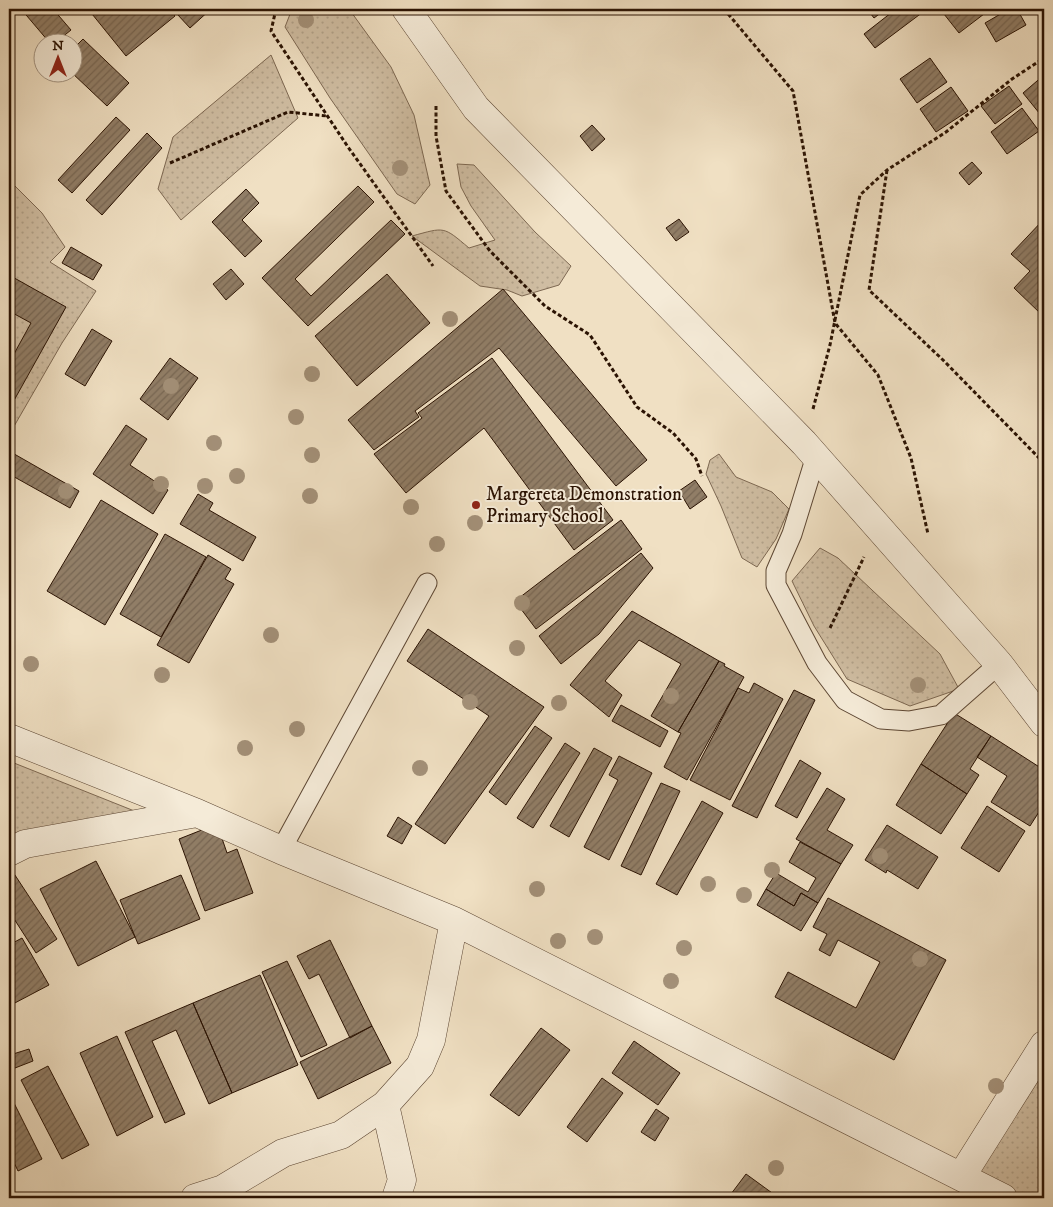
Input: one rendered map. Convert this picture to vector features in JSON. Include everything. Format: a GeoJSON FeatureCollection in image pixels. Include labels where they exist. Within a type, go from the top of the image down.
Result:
{"type":"FeatureCollection","features":[{"type":"Feature","properties":{"kind":"street"},"geometry":{"type":"LineString","coordinates":[[406,9],[476,108],[810,449],[999,664],[1044,723]]}},
{"type":"Feature","properties":{"kind":"street"},"geometry":{"type":"LineString","coordinates":[[9,738],[454,920],[961,1177],[990,1195]]}},
{"type":"Feature","properties":{"kind":"street"},"geometry":{"type":"LineString","coordinates":[[9,852],[24,844],[197,814]]}},
{"type":"Feature","properties":{"kind":"street"},"geometry":{"type":"LineString","coordinates":[[195,1198],[223,1189],[283,1153],[341,1135],[385,1105],[420,1066],[431,1040],[454,920]]}},
{"type":"Feature","properties":{"kind":"street"},"geometry":{"type":"LineString","coordinates":[[961,1177],[1044,1045]]}},
{"type":"Feature","properties":{"kind":"street"},"geometry":{"type":"LineString","coordinates":[[385,1105],[402,1180],[396,1198]]}},
{"type":"Feature","properties":{"kind":"lane"},"geometry":{"type":"LineString","coordinates":[[810,449],[792,534],[776,571],[776,586],[817,663],[845,700],[881,718],[909,721],[941,715],[999,664]]}},
{"type":"Feature","properties":{"kind":"lane"},"geometry":{"type":"LineString","coordinates":[[281,850],[427,583]]}},
{"type":"Feature","properties":{"kind":"path"},"geometry":{"type":"LineString","coordinates":[[276,9],[271,31],[328,116],[434,266]]}},
{"type":"Feature","properties":{"kind":"path"},"geometry":{"type":"LineString","coordinates":[[724,9],[793,91],[835,323],[878,375],[911,458],[928,534]]}},
{"type":"Feature","properties":{"kind":"path"},"geometry":{"type":"LineString","coordinates":[[810,449],[860,195],[887,170],[946,132],[1012,79],[1044,58]]}},
{"type":"Feature","properties":{"kind":"path"},"geometry":{"type":"LineString","coordinates":[[436,98],[436,136],[446,191],[490,251],[545,306],[590,335],[637,407],[673,433],[696,459],[702,476]]}},
{"type":"Feature","properties":{"kind":"path"},"geometry":{"type":"LineString","coordinates":[[170,163],[288,112],[328,116]]}},
{"type":"Feature","properties":{"kind":"path"},"geometry":{"type":"LineString","coordinates":[[887,170],[869,290],[943,360],[1044,462]]}},
{"type":"Feature","properties":{"kind":"path"},"geometry":{"type":"LineString","coordinates":[[817,663],[834,617],[879,528]]}},
{"type":"Feature","properties":{"kind":"shaded area"},"geometry":{"type":"Polygon","coordinates":[[[292,9],[349,9],[391,67],[414,115],[430,185],[415,204],[397,194],[330,98],[285,27],[292,9]]]}},
{"type":"Feature","properties":{"kind":"shaded area"},"geometry":{"type":"Polygon","coordinates":[[[271,55],[298,118],[181,220],[158,189],[173,137],[271,55]]]}},
{"type":"Feature","properties":{"kind":"shaded area"},"geometry":{"type":"Polygon","coordinates":[[[457,164],[474,165],[535,232],[571,266],[559,285],[522,296],[507,290],[480,286],[412,236],[443,230],[469,248],[495,240],[471,206],[461,187],[457,164]]]}},
{"type":"Feature","properties":{"kind":"shaded area"},"geometry":{"type":"Polygon","coordinates":[[[9,180],[42,213],[65,247],[50,262],[96,291],[62,343],[9,435],[9,180]]]}},
{"type":"Feature","properties":{"kind":"shaded area"},"geometry":{"type":"Polygon","coordinates":[[[719,454],[736,477],[772,492],[789,509],[776,539],[757,567],[742,558],[706,474],[710,460],[719,454]]]}},
{"type":"Feature","properties":{"kind":"shaded area"},"geometry":{"type":"Polygon","coordinates":[[[820,548],[838,558],[940,654],[959,689],[910,706],[847,679],[814,626],[792,581],[820,548]]]}},
{"type":"Feature","properties":{"kind":"shaded area"},"geometry":{"type":"Polygon","coordinates":[[[9,761],[152,818],[9,849],[9,761]]]}},
{"type":"Feature","properties":{"kind":"shaded area"},"geometry":{"type":"Polygon","coordinates":[[[1044,1062],[1044,1198],[1026,1198],[975,1172],[1044,1062]]]}},
{"type":"Feature","properties":{"kind":"building"},"geometry":{"type":"Polygon","coordinates":[[[21,9],[53,9],[71,30],[68,32],[41,32],[21,9]]]}},
{"type":"Feature","properties":{"kind":"building"},"geometry":{"type":"Polygon","coordinates":[[[88,9],[169,9],[175,16],[126,56],[88,9]]]}},
{"type":"Feature","properties":{"kind":"building"},"geometry":{"type":"Polygon","coordinates":[[[183,9],[211,9],[190,28],[177,14],[183,9]]]}},
{"type":"Feature","properties":{"kind":"building"},"geometry":{"type":"Polygon","coordinates":[[[867,9],[886,9],[874,18],[867,9]]]}},
{"type":"Feature","properties":{"kind":"building"},"geometry":{"type":"Polygon","coordinates":[[[896,9],[927,9],[875,48],[864,34],[896,9]]]}},
{"type":"Feature","properties":{"kind":"building"},"geometry":{"type":"Polygon","coordinates":[[[940,9],[980,9],[984,14],[959,33],[940,9]]]}},
{"type":"Feature","properties":{"kind":"building"},"geometry":{"type":"Polygon","coordinates":[[[1009,9],[1017,9],[1026,25],[996,42],[985,23],[1009,9]]]}},
{"type":"Feature","properties":{"kind":"building"},"geometry":{"type":"Polygon","coordinates":[[[82,40],[129,83],[107,106],[82,82],[82,40]]]}},
{"type":"Feature","properties":{"kind":"building"},"geometry":{"type":"Polygon","coordinates":[[[930,58],[947,82],[917,103],[900,79],[930,58]]]}},
{"type":"Feature","properties":{"kind":"building"},"geometry":{"type":"Polygon","coordinates":[[[1044,75],[1044,119],[1023,93],[1044,75]]]}},
{"type":"Feature","properties":{"kind":"building"},"geometry":{"type":"Polygon","coordinates":[[[1009,86],[1022,104],[995,124],[981,106],[1009,86]]]}},
{"type":"Feature","properties":{"kind":"building"},"geometry":{"type":"Polygon","coordinates":[[[951,87],[968,111],[936,132],[920,109],[951,87]]]}},
{"type":"Feature","properties":{"kind":"building"},"geometry":{"type":"Polygon","coordinates":[[[1022,108],[1039,131],[1007,154],[991,132],[1022,108]]]}},
{"type":"Feature","properties":{"kind":"building"},"geometry":{"type":"Polygon","coordinates":[[[116,117],[130,130],[72,193],[58,180],[116,117]]]}},
{"type":"Feature","properties":{"kind":"building"},"geometry":{"type":"Polygon","coordinates":[[[592,125],[605,139],[592,151],[580,136],[592,125]]]}},
{"type":"Feature","properties":{"kind":"building"},"geometry":{"type":"Polygon","coordinates":[[[147,133],[162,148],[102,215],[86,200],[147,133]]]}},
{"type":"Feature","properties":{"kind":"building"},"geometry":{"type":"Polygon","coordinates":[[[972,162],[982,173],[969,185],[959,173],[972,162]]]}},
{"type":"Feature","properties":{"kind":"building"},"geometry":{"type":"Polygon","coordinates":[[[358,186],[374,202],[295,279],[311,296],[391,220],[405,234],[308,326],[262,278],[358,186]]]}},
{"type":"Feature","properties":{"kind":"building"},"geometry":{"type":"Polygon","coordinates":[[[246,189],[259,203],[242,220],[262,241],[245,257],[212,222],[246,189]]]}},
{"type":"Feature","properties":{"kind":"building"},"geometry":{"type":"Polygon","coordinates":[[[679,219],[689,232],[676,241],[666,228],[679,219]]]}},
{"type":"Feature","properties":{"kind":"building"},"geometry":{"type":"Polygon","coordinates":[[[1044,219],[1044,311],[1041,314],[1014,288],[1030,271],[1011,254],[1044,219]]]}},
{"type":"Feature","properties":{"kind":"building"},"geometry":{"type":"Polygon","coordinates":[[[71,247],[102,265],[93,280],[62,263],[71,247]]]}},
{"type":"Feature","properties":{"kind":"building"},"geometry":{"type":"Polygon","coordinates":[[[231,269],[244,284],[226,300],[213,284],[231,269]]]}},
{"type":"Feature","properties":{"kind":"building"},"geometry":{"type":"Polygon","coordinates":[[[387,274],[430,323],[357,386],[315,336],[387,274]]]}},
{"type":"Feature","properties":{"kind":"building"},"geometry":{"type":"Polygon","coordinates":[[[9,275],[66,307],[12,404],[9,402],[9,363],[31,323],[9,311],[9,275]]]}},
{"type":"Feature","properties":{"kind":"building"},"geometry":{"type":"Polygon","coordinates":[[[503,289],[647,460],[616,486],[499,348],[415,411],[419,417],[374,450],[348,420],[503,289]]]}},
{"type":"Feature","properties":{"kind":"building"},"geometry":{"type":"Polygon","coordinates":[[[92,329],[112,341],[85,386],[65,374],[92,329]]]}},
{"type":"Feature","properties":{"kind":"building"},"geometry":{"type":"Polygon","coordinates":[[[170,358],[198,378],[168,420],[140,399],[170,358]]]}},
{"type":"Feature","properties":{"kind":"building"},"geometry":{"type":"Polygon","coordinates":[[[492,358],[613,520],[574,550],[484,428],[406,493],[374,454],[422,418],[418,413],[492,358]]]}},
{"type":"Feature","properties":{"kind":"building"},"geometry":{"type":"Polygon","coordinates":[[[126,425],[147,439],[130,465],[168,490],[153,514],[93,474],[126,425]]]}},
{"type":"Feature","properties":{"kind":"building"},"geometry":{"type":"Polygon","coordinates":[[[9,451],[79,491],[70,508],[9,474],[9,451]]]}},
{"type":"Feature","properties":{"kind":"building"},"geometry":{"type":"Polygon","coordinates":[[[695,480],[707,497],[690,509],[679,491],[695,480]]]}},
{"type":"Feature","properties":{"kind":"building"},"geometry":{"type":"Polygon","coordinates":[[[198,494],[213,503],[209,510],[256,537],[243,561],[180,524],[198,494]]]}},
{"type":"Feature","properties":{"kind":"building"},"geometry":{"type":"Polygon","coordinates":[[[101,500],[158,534],[105,625],[47,591],[101,500]]]}},
{"type":"Feature","properties":{"kind":"building"},"geometry":{"type":"Polygon","coordinates":[[[621,520],[642,549],[536,629],[515,601],[621,520]]]}},
{"type":"Feature","properties":{"kind":"building"},"geometry":{"type":"Polygon","coordinates":[[[165,534],[206,557],[161,637],[120,614],[165,534]]]}},
{"type":"Feature","properties":{"kind":"building"},"geometry":{"type":"Polygon","coordinates":[[[641,553],[653,568],[599,634],[561,664],[539,636],[641,553]]]}},
{"type":"Feature","properties":{"kind":"building"},"geometry":{"type":"Polygon","coordinates":[[[208,555],[231,569],[225,579],[234,584],[189,663],[157,645],[208,555]]]}},
{"type":"Feature","properties":{"kind":"building"},"geometry":{"type":"Polygon","coordinates":[[[632,611],[719,661],[678,732],[651,716],[681,664],[639,640],[605,681],[622,695],[609,717],[570,685],[632,611]]]}},
{"type":"Feature","properties":{"kind":"building"},"geometry":{"type":"Polygon","coordinates":[[[428,629],[544,707],[445,844],[415,824],[489,716],[407,661],[428,629]]]}},
{"type":"Feature","properties":{"kind":"building"},"geometry":{"type":"Polygon","coordinates":[[[719,661],[725,664],[724,666],[744,677],[687,780],[664,767],[681,733],[678,732],[719,661]]]}},
{"type":"Feature","properties":{"kind":"building"},"geometry":{"type":"Polygon","coordinates":[[[754,683],[783,699],[730,800],[690,780],[738,688],[749,693],[754,683]]]}},
{"type":"Feature","properties":{"kind":"building"},"geometry":{"type":"Polygon","coordinates":[[[794,690],[815,700],[757,818],[732,806],[794,690]]]}},
{"type":"Feature","properties":{"kind":"building"},"geometry":{"type":"Polygon","coordinates":[[[621,705],[668,731],[660,747],[612,721],[621,705]]]}},
{"type":"Feature","properties":{"kind":"building"},"geometry":{"type":"Polygon","coordinates":[[[954,713],[991,736],[970,769],[979,775],[967,794],[921,764],[954,713]]]}},
{"type":"Feature","properties":{"kind":"building"},"geometry":{"type":"Polygon","coordinates":[[[535,726],[552,738],[506,805],[489,792],[535,726]]]}},
{"type":"Feature","properties":{"kind":"building"},"geometry":{"type":"Polygon","coordinates":[[[991,736],[1044,770],[1044,804],[1030,826],[991,802],[1007,776],[977,757],[991,736]]]}},
{"type":"Feature","properties":{"kind":"building"},"geometry":{"type":"Polygon","coordinates":[[[565,743],[580,753],[533,828],[517,818],[565,743]]]}},
{"type":"Feature","properties":{"kind":"building"},"geometry":{"type":"Polygon","coordinates":[[[594,748],[612,758],[569,837],[550,826],[594,748]]]}},
{"type":"Feature","properties":{"kind":"building"},"geometry":{"type":"Polygon","coordinates":[[[619,756],[652,773],[609,860],[584,847],[618,780],[609,775],[619,756]]]}},
{"type":"Feature","properties":{"kind":"building"},"geometry":{"type":"Polygon","coordinates":[[[800,760],[821,773],[797,818],[775,806],[800,760]]]}},
{"type":"Feature","properties":{"kind":"building"},"geometry":{"type":"Polygon","coordinates":[[[921,764],[967,794],[941,834],[896,805],[921,764]]]}},
{"type":"Feature","properties":{"kind":"building"},"geometry":{"type":"Polygon","coordinates":[[[661,783],[680,791],[641,875],[621,866],[661,783]]]}},
{"type":"Feature","properties":{"kind":"building"},"geometry":{"type":"Polygon","coordinates":[[[827,788],[845,799],[827,830],[853,845],[841,864],[796,839],[827,788]]]}},
{"type":"Feature","properties":{"kind":"building"},"geometry":{"type":"Polygon","coordinates":[[[702,801],[723,813],[677,895],[656,884],[702,801]]]}},
{"type":"Feature","properties":{"kind":"building"},"geometry":{"type":"Polygon","coordinates":[[[987,806],[1025,831],[999,872],[961,848],[987,806]]]}},
{"type":"Feature","properties":{"kind":"building"},"geometry":{"type":"Polygon","coordinates":[[[398,817],[412,826],[402,844],[387,836],[398,817]]]}},
{"type":"Feature","properties":{"kind":"building"},"geometry":{"type":"Polygon","coordinates":[[[217,824],[227,853],[237,849],[253,893],[205,911],[179,839],[217,824]]]}},
{"type":"Feature","properties":{"kind":"building"},"geometry":{"type":"Polygon","coordinates":[[[887,825],[938,857],[918,889],[887,870],[886,873],[865,860],[887,825]]]}},
{"type":"Feature","properties":{"kind":"building"},"geometry":{"type":"Polygon","coordinates":[[[800,842],[841,864],[818,903],[801,893],[794,906],[766,889],[776,873],[808,892],[816,878],[789,862],[800,842]]]}},
{"type":"Feature","properties":{"kind":"building"},"geometry":{"type":"Polygon","coordinates":[[[96,861],[135,937],[78,966],[40,889],[96,861]]]}},
{"type":"Feature","properties":{"kind":"building"},"geometry":{"type":"Polygon","coordinates":[[[9,866],[57,939],[36,953],[9,911],[9,866]]]}},
{"type":"Feature","properties":{"kind":"building"},"geometry":{"type":"Polygon","coordinates":[[[181,875],[200,919],[138,944],[120,900],[181,875]]]}},
{"type":"Feature","properties":{"kind":"building"},"geometry":{"type":"Polygon","coordinates":[[[766,889],[794,906],[801,893],[818,903],[801,931],[757,905],[766,889]]]}},
{"type":"Feature","properties":{"kind":"building"},"geometry":{"type":"Polygon","coordinates":[[[828,898],[946,960],[894,1060],[775,997],[788,972],[856,1008],[880,962],[838,940],[830,956],[819,950],[827,934],[813,927],[828,898]]]}},
{"type":"Feature","properties":{"kind":"building"},"geometry":{"type":"Polygon","coordinates":[[[22,938],[49,985],[11,1005],[9,1000],[9,945],[22,938]]]}},
{"type":"Feature","properties":{"kind":"building"},"geometry":{"type":"Polygon","coordinates":[[[330,940],[372,1026],[350,1038],[319,974],[309,979],[297,956],[330,940]]]}},
{"type":"Feature","properties":{"kind":"building"},"geometry":{"type":"Polygon","coordinates":[[[287,961],[327,1045],[301,1057],[262,972],[287,961]]]}},
{"type":"Feature","properties":{"kind":"building"},"geometry":{"type":"Polygon","coordinates":[[[260,975],[298,1065],[232,1093],[193,1003],[260,975]]]}},
{"type":"Feature","properties":{"kind":"building"},"geometry":{"type":"Polygon","coordinates":[[[193,1003],[232,1093],[209,1104],[176,1030],[152,1041],[185,1114],[165,1123],[125,1032],[193,1003]]]}},
{"type":"Feature","properties":{"kind":"building"},"geometry":{"type":"Polygon","coordinates":[[[372,1026],[391,1063],[318,1099],[300,1062],[372,1026]]]}},
{"type":"Feature","properties":{"kind":"building"},"geometry":{"type":"Polygon","coordinates":[[[541,1028],[570,1050],[519,1116],[490,1095],[541,1028]]]}},
{"type":"Feature","properties":{"kind":"building"},"geometry":{"type":"Polygon","coordinates":[[[117,1036],[153,1117],[117,1136],[80,1053],[117,1036]]]}},
{"type":"Feature","properties":{"kind":"building"},"geometry":{"type":"Polygon","coordinates":[[[634,1041],[680,1073],[658,1105],[612,1073],[634,1041]]]}},
{"type":"Feature","properties":{"kind":"building"},"geometry":{"type":"Polygon","coordinates":[[[29,1049],[33,1061],[15,1068],[10,1055],[29,1049]]]}},
{"type":"Feature","properties":{"kind":"building"},"geometry":{"type":"Polygon","coordinates":[[[48,1066],[89,1145],[62,1159],[21,1080],[48,1066]]]}},
{"type":"Feature","properties":{"kind":"building"},"geometry":{"type":"Polygon","coordinates":[[[602,1078],[623,1093],[587,1142],[567,1127],[602,1078]]]}},
{"type":"Feature","properties":{"kind":"building"},"geometry":{"type":"Polygon","coordinates":[[[9,1093],[42,1159],[18,1171],[9,1152],[9,1093]]]}},
{"type":"Feature","properties":{"kind":"building"},"geometry":{"type":"Polygon","coordinates":[[[656,1109],[669,1118],[655,1141],[641,1132],[656,1109]]]}},
{"type":"Feature","properties":{"kind":"building"},"geometry":{"type":"Polygon","coordinates":[[[746,1174],[779,1198],[728,1198],[746,1174]]]}},
{"type":"Feature","properties":{"kind":"place","name":"Margereta Demonstration Primary School"},"geometry":{"type":"Point","coordinates":[476,505]}}]}
